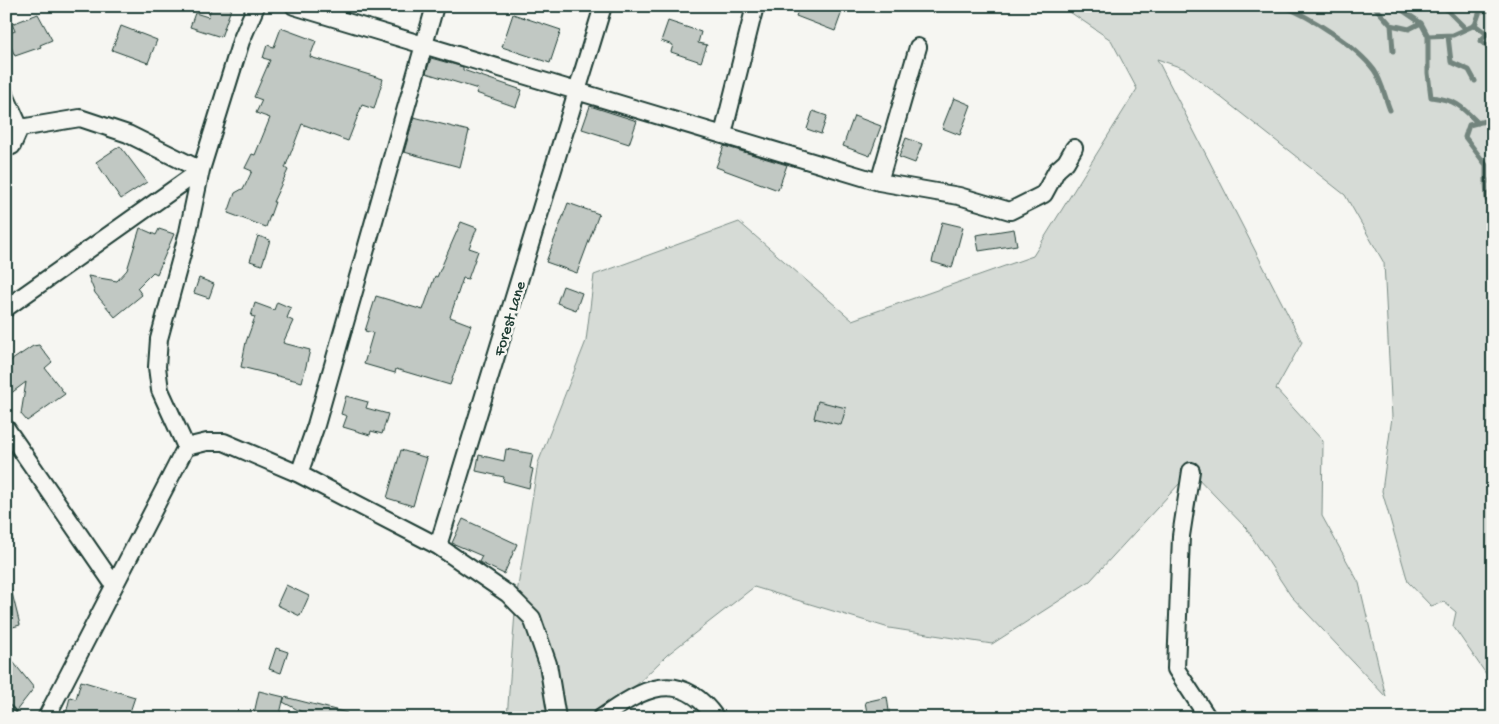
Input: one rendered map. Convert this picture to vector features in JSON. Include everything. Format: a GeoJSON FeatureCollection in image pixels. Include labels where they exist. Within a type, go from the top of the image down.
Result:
{"type":"FeatureCollection","features":[{"type":"Feature","properties":{"kind":"street"},"geometry":{"type":"LineString","coordinates":[[186,447],[160,390],[157,367],[159,339],[188,232],[201,170],[241,41],[256,6]]}},
{"type":"Feature","properties":{"kind":"street"},"geometry":{"type":"LineString","coordinates":[[294,6],[879,182],[959,196],[1010,211],[1044,194],[1057,170],[1066,162],[1074,148]]}},
{"type":"Feature","properties":{"kind":"street"},"geometry":{"type":"LineString","coordinates":[[299,474],[316,425],[435,6]]}},
{"type":"Feature","properties":{"kind":"street","name":"Forest Lane"},"geometry":{"type":"LineString","coordinates":[[438,546],[603,6]]}},
{"type":"Feature","properties":{"kind":"street"},"geometry":{"type":"LineString","coordinates":[[722,134],[755,6]]}},
{"type":"Feature","properties":{"kind":"street"},"geometry":{"type":"LineString","coordinates":[[879,182],[918,47]]}},
{"type":"Feature","properties":{"kind":"street"},"geometry":{"type":"LineString","coordinates":[[6,97],[20,128],[12,146],[6,148]]}},
{"type":"Feature","properties":{"kind":"street"},"geometry":{"type":"LineString","coordinates":[[20,128],[80,118],[128,134],[201,170]]}},
{"type":"Feature","properties":{"kind":"street"},"geometry":{"type":"LineString","coordinates":[[6,308],[201,170]]}},
{"type":"Feature","properties":{"kind":"street"},"geometry":{"type":"LineString","coordinates":[[6,428],[114,584]]}},
{"type":"Feature","properties":{"kind":"street"},"geometry":{"type":"LineString","coordinates":[[46,718],[186,447],[207,442],[224,442],[299,474],[438,546],[508,594],[532,618],[548,664],[557,718]]}},
{"type":"Feature","properties":{"kind":"street"},"geometry":{"type":"LineString","coordinates":[[1191,471],[1181,536],[1176,669],[1208,718]]}},
{"type":"Feature","properties":{"kind":"street"},"geometry":{"type":"LineString","coordinates":[[601,718],[632,696],[662,686],[685,689],[704,702],[716,718]]}},
{"type":"Feature","properties":{"kind":"street"},"geometry":{"type":"LineString","coordinates":[[6,714],[9,718]]}},
{"type":"Feature","properties":{"kind":"shaded area"},"geometry":{"type":"Polygon","coordinates":[[[1061,6],[1493,6],[1493,684],[1453,626],[1456,612],[1444,602],[1431,606],[1408,582],[1382,491],[1392,417],[1384,263],[1345,195],[1185,69],[1157,59],[1302,342],[1276,389],[1323,441],[1322,516],[1359,583],[1386,697],[1291,596],[1246,528],[1191,471],[1090,581],[992,644],[889,628],[754,587],[667,655],[603,718],[507,718],[516,599],[538,463],[586,341],[594,275],[739,222],[852,320],[1033,256],[1137,89],[1111,40],[1061,6]]]}},
{"type":"Feature","properties":{"kind":"building"},"geometry":{"type":"Polygon","coordinates":[[[212,6],[232,6],[221,37],[190,27],[195,13],[208,17],[212,6]]]}},
{"type":"Feature","properties":{"kind":"building"},"geometry":{"type":"Polygon","coordinates":[[[800,6],[844,6],[835,31],[796,16],[800,6]]]}},
{"type":"Feature","properties":{"kind":"building"},"geometry":{"type":"Polygon","coordinates":[[[38,14],[52,40],[40,45],[41,47],[15,56],[6,35],[15,31],[12,24],[38,14]]]}},
{"type":"Feature","properties":{"kind":"building"},"geometry":{"type":"Polygon","coordinates":[[[513,14],[561,30],[550,63],[502,47],[513,14]]]}},
{"type":"Feature","properties":{"kind":"building"},"geometry":{"type":"Polygon","coordinates":[[[668,21],[701,32],[698,43],[707,45],[701,62],[671,52],[673,45],[661,41],[668,21]]]}},
{"type":"Feature","properties":{"kind":"building"},"geometry":{"type":"Polygon","coordinates":[[[121,26],[157,40],[148,63],[112,50],[121,26]]]}},
{"type":"Feature","properties":{"kind":"building"},"geometry":{"type":"Polygon","coordinates":[[[281,28],[316,41],[310,57],[383,79],[374,109],[362,105],[348,141],[302,124],[285,168],[288,170],[273,202],[275,202],[266,227],[228,213],[235,193],[244,188],[252,171],[245,168],[252,154],[255,155],[270,118],[256,113],[262,100],[254,97],[270,60],[263,58],[267,45],[274,47],[281,28]]]}},
{"type":"Feature","properties":{"kind":"building"},"geometry":{"type":"Polygon","coordinates":[[[431,58],[463,67],[463,70],[522,90],[516,107],[476,93],[478,89],[426,73],[431,58]]]}},
{"type":"Feature","properties":{"kind":"building"},"geometry":{"type":"Polygon","coordinates":[[[954,98],[971,105],[960,135],[942,128],[954,98]]]}},
{"type":"Feature","properties":{"kind":"building"},"geometry":{"type":"Polygon","coordinates":[[[590,106],[637,121],[629,144],[582,129],[590,106]]]}},
{"type":"Feature","properties":{"kind":"building"},"geometry":{"type":"Polygon","coordinates":[[[813,111],[827,116],[821,134],[807,129],[813,111]]]}},
{"type":"Feature","properties":{"kind":"building"},"geometry":{"type":"Polygon","coordinates":[[[854,116],[881,126],[870,156],[843,146],[854,116]]]}},
{"type":"Feature","properties":{"kind":"building"},"geometry":{"type":"Polygon","coordinates":[[[414,117],[469,131],[460,167],[404,152],[414,117]]]}},
{"type":"Feature","properties":{"kind":"building"},"geometry":{"type":"Polygon","coordinates":[[[906,138],[922,144],[915,163],[899,157],[906,138]]]}},
{"type":"Feature","properties":{"kind":"building"},"geometry":{"type":"Polygon","coordinates":[[[120,146],[147,182],[121,199],[96,162],[120,146]]]}},
{"type":"Feature","properties":{"kind":"building"},"geometry":{"type":"Polygon","coordinates":[[[724,146],[787,165],[778,190],[716,167],[724,146]]]}},
{"type":"Feature","properties":{"kind":"building"},"geometry":{"type":"Polygon","coordinates":[[[568,203],[599,214],[577,273],[546,262],[568,203]]]}},
{"type":"Feature","properties":{"kind":"building"},"geometry":{"type":"Polygon","coordinates":[[[461,222],[477,228],[469,248],[478,251],[468,279],[463,278],[450,317],[471,325],[450,385],[396,369],[395,373],[364,364],[373,333],[365,331],[376,296],[423,310],[435,276],[437,277],[461,222]]]}},
{"type":"Feature","properties":{"kind":"building"},"geometry":{"type":"Polygon","coordinates":[[[942,222],[963,227],[952,268],[932,262],[942,222]]]}},
{"type":"Feature","properties":{"kind":"building"},"geometry":{"type":"Polygon","coordinates":[[[140,228],[156,235],[159,229],[174,234],[157,274],[153,272],[137,288],[142,295],[115,317],[95,293],[88,276],[117,281],[127,270],[140,228]]]}},
{"type":"Feature","properties":{"kind":"building"},"geometry":{"type":"Polygon","coordinates":[[[1014,229],[1017,245],[979,251],[976,235],[1014,229]]]}},
{"type":"Feature","properties":{"kind":"building"},"geometry":{"type":"Polygon","coordinates":[[[258,236],[270,240],[262,265],[250,261],[258,236]]]}},
{"type":"Feature","properties":{"kind":"building"},"geometry":{"type":"Polygon","coordinates":[[[199,278],[214,284],[209,298],[194,293],[199,278]]]}},
{"type":"Feature","properties":{"kind":"building"},"geometry":{"type":"Polygon","coordinates":[[[563,286],[582,293],[576,310],[557,303],[563,286]]]}},
{"type":"Feature","properties":{"kind":"building"},"geometry":{"type":"Polygon","coordinates":[[[277,302],[291,308],[287,318],[293,321],[283,343],[310,350],[302,382],[241,367],[246,342],[255,317],[251,316],[255,303],[274,310],[277,302]]]}},
{"type":"Feature","properties":{"kind":"building"},"geometry":{"type":"Polygon","coordinates":[[[39,345],[52,362],[45,368],[65,394],[27,421],[21,414],[26,382],[6,397],[6,364],[33,346],[39,345]]]}},
{"type":"Feature","properties":{"kind":"building"},"geometry":{"type":"Polygon","coordinates":[[[346,396],[368,402],[366,408],[388,414],[382,434],[371,431],[370,435],[343,427],[347,416],[341,414],[346,396]]]}},
{"type":"Feature","properties":{"kind":"building"},"geometry":{"type":"Polygon","coordinates":[[[818,401],[846,408],[841,425],[814,418],[818,401]]]}},
{"type":"Feature","properties":{"kind":"building"},"geometry":{"type":"Polygon","coordinates":[[[506,449],[533,454],[530,468],[533,469],[529,488],[503,481],[504,477],[476,471],[479,455],[504,461],[506,449]]]}},
{"type":"Feature","properties":{"kind":"building"},"geometry":{"type":"Polygon","coordinates":[[[401,450],[427,458],[413,506],[387,498],[401,450]]]}},
{"type":"Feature","properties":{"kind":"building"},"geometry":{"type":"Polygon","coordinates":[[[463,519],[517,544],[504,574],[479,562],[482,556],[452,543],[463,519]]]}},
{"type":"Feature","properties":{"kind":"building"},"geometry":{"type":"Polygon","coordinates":[[[286,585],[309,596],[300,616],[277,605],[286,585]]]}},
{"type":"Feature","properties":{"kind":"building"},"geometry":{"type":"Polygon","coordinates":[[[11,589],[20,625],[6,629],[6,590],[11,589]]]}},
{"type":"Feature","properties":{"kind":"building"},"geometry":{"type":"Polygon","coordinates":[[[276,648],[288,652],[281,673],[269,669],[276,648]]]}},
{"type":"Feature","properties":{"kind":"building"},"geometry":{"type":"Polygon","coordinates":[[[6,653],[34,688],[16,711],[6,704],[6,653]]]}},
{"type":"Feature","properties":{"kind":"building"},"geometry":{"type":"Polygon","coordinates":[[[81,681],[135,697],[128,718],[65,718],[70,697],[76,699],[81,681]]]}},
{"type":"Feature","properties":{"kind":"building"},"geometry":{"type":"Polygon","coordinates":[[[259,691],[284,697],[279,718],[253,718],[259,691]]]}},
{"type":"Feature","properties":{"kind":"building"},"geometry":{"type":"Polygon","coordinates":[[[285,697],[347,713],[347,718],[313,718],[283,702],[285,697]]]}},
{"type":"Feature","properties":{"kind":"building"},"geometry":{"type":"Polygon","coordinates":[[[887,697],[890,718],[868,718],[865,702],[887,697]]]}},
{"type":"Feature","properties":{"kind":"waterway"},"geometry":{"type":"LineString","coordinates":[[1282,6],[1319,24],[1356,51],[1374,70],[1390,110]]}},
{"type":"Feature","properties":{"kind":"waterway"},"geometry":{"type":"LineString","coordinates":[[1374,6],[1391,25],[1393,51]]}},
{"type":"Feature","properties":{"kind":"waterway"},"geometry":{"type":"LineString","coordinates":[[1401,6],[1402,10],[1421,23]]}},
{"type":"Feature","properties":{"kind":"waterway"},"geometry":{"type":"LineString","coordinates":[[1450,6],[1446,9],[1466,29]]}},
{"type":"Feature","properties":{"kind":"waterway"},"geometry":{"type":"LineString","coordinates":[[1472,6],[1480,11],[1475,25],[1487,34],[1493,33]]}},
{"type":"Feature","properties":{"kind":"waterway"},"geometry":{"type":"LineString","coordinates":[[1480,11],[1493,10]]}},
{"type":"Feature","properties":{"kind":"waterway"},"geometry":{"type":"LineString","coordinates":[[1391,25],[1409,29],[1421,23],[1428,36]]}},
{"type":"Feature","properties":{"kind":"waterway"},"geometry":{"type":"LineString","coordinates":[[1475,25],[1453,35],[1428,36],[1428,73],[1431,97],[1458,105],[1478,123]]}},
{"type":"Feature","properties":{"kind":"waterway"},"geometry":{"type":"LineString","coordinates":[[1487,34],[1480,41],[1493,49]]}},
{"type":"Feature","properties":{"kind":"waterway"},"geometry":{"type":"LineString","coordinates":[[1448,36],[1451,62],[1469,70],[1475,81]]}},
{"type":"Feature","properties":{"kind":"waterway"},"geometry":{"type":"LineString","coordinates":[[1486,182],[1486,165],[1465,137],[1469,125],[1493,119]]}},
{"type":"Feature","properties":{"kind":"waterway"},"geometry":{"type":"LineString","coordinates":[[1487,200],[1486,182],[1493,180]]}}]}
